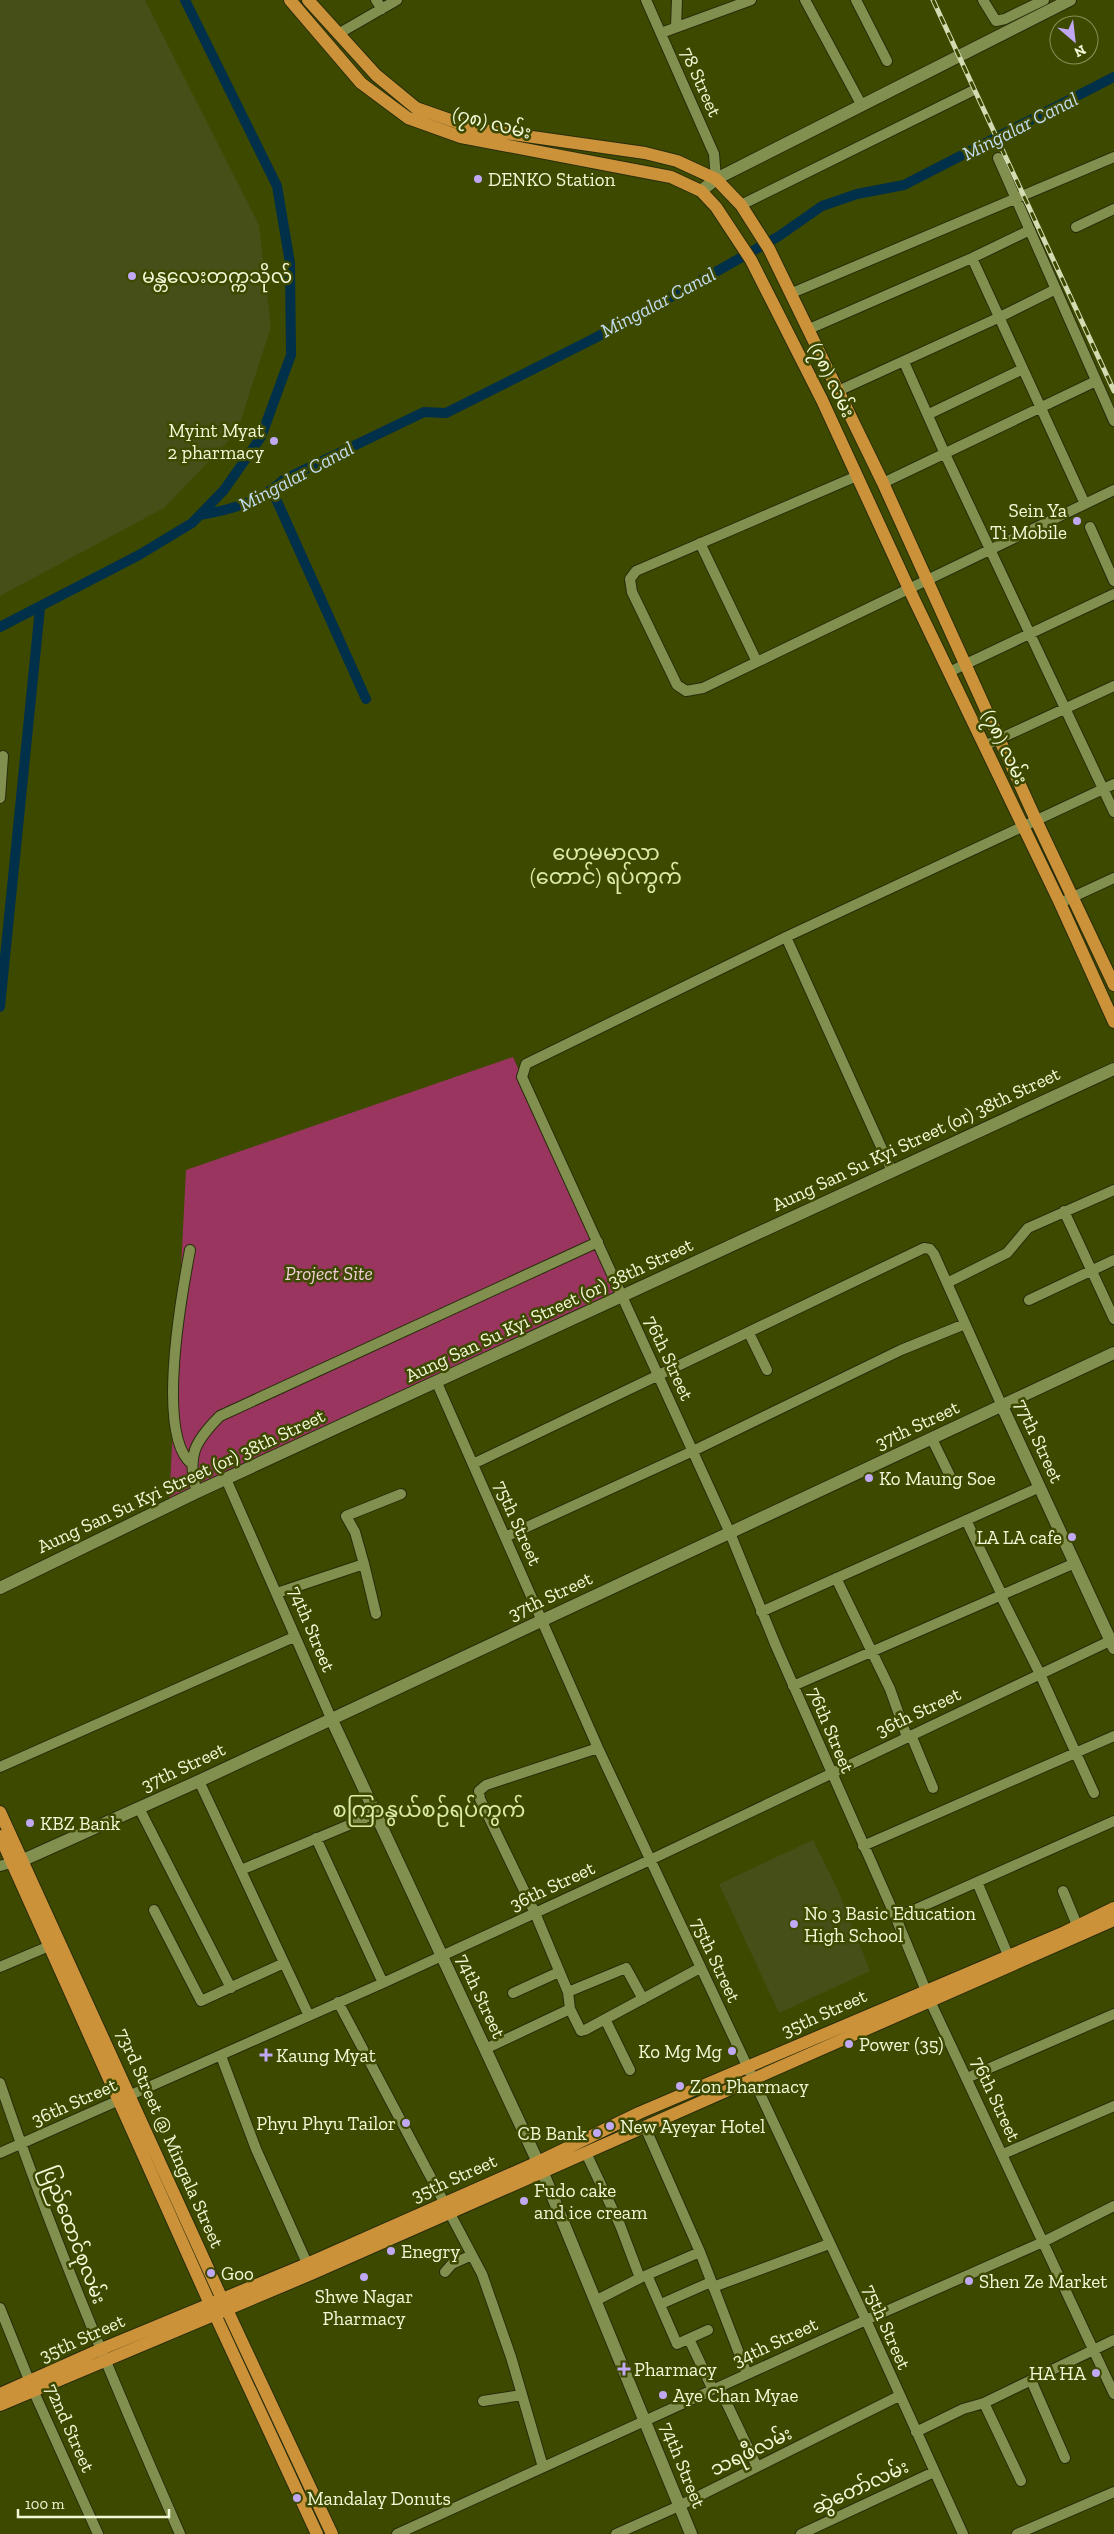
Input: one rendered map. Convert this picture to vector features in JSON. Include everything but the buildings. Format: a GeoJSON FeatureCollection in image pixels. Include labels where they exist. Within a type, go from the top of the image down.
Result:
{"type":"FeatureCollection","features":[{"type":"Feature","properties":{"kind":"main road","name":"(၇၈) လမ်း"},"geometry":{"type":"LineString","coordinates":[[290,0],[361,83],[408,118],[470,139],[671,177],[701,191],[716,207],[751,260],[822,400],[909,589],[1023,827],[1111,971],[1114,985]]}},
{"type":"Feature","properties":{"kind":"main road","name":"(၇၈) လမ်း"},"geometry":{"type":"LineString","coordinates":[[308,0],[376,75],[416,108],[476,129],[645,153],[677,161],[716,179],[740,206],[760,233],[792,293],[929,581],[1036,820],[1095,978],[1114,1022]]}},
{"type":"Feature","properties":{"kind":"main road","name":"73rd Street @ Mingala Street"},"geometry":{"type":"LineString","coordinates":[[0,1812],[11,1863]]}},
{"type":"Feature","properties":{"kind":"main road","name":"73rd Street @ Mingala Street"},"geometry":{"type":"LineString","coordinates":[[0,1836],[11,1863],[55,1944],[219,2307],[317,2534]]}},
{"type":"Feature","properties":{"kind":"main road","name":"35th Street"},"geometry":{"type":"LineString","coordinates":[[0,2405],[31,2386],[101,2355],[309,2269],[540,2167],[666,2102],[1114,1908]]}},
{"type":"Feature","properties":{"kind":"main road","name":"35th Street"},"geometry":{"type":"LineString","coordinates":[[540,2167],[586,2153],[931,2003],[1114,1920]]}},
{"type":"Feature","properties":{"kind":"main road"},"geometry":{"type":"LineString","coordinates":[[666,2102],[671,2116]]}},
{"type":"Feature","properties":{"kind":"main road","name":"73rd Street @ Mingala Street"},"geometry":{"type":"LineString","coordinates":[[219,2307],[332,2534]]}},
{"type":"Feature","properties":{"kind":"main road","name":"35th Street"},"geometry":{"type":"LineString","coordinates":[[0,2394],[31,2386]]}},
{"type":"Feature","properties":{"kind":"street"},"geometry":{"type":"LineString","coordinates":[[338,34],[379,4],[397,0]]}},
{"type":"Feature","properties":{"kind":"street","name":"78 Street"},"geometry":{"type":"LineString","coordinates":[[646,0],[714,154],[716,179]]}},
{"type":"Feature","properties":{"kind":"street"},"geometry":{"type":"LineString","coordinates":[[676,27],[678,0]]}},
{"type":"Feature","properties":{"kind":"street"},"geometry":{"type":"LineString","coordinates":[[661,34],[751,0]]}},
{"type":"Feature","properties":{"kind":"street"},"geometry":{"type":"LineString","coordinates":[[805,0],[861,104]]}},
{"type":"Feature","properties":{"kind":"street"},"geometry":{"type":"LineString","coordinates":[[856,0],[887,61]]}},
{"type":"Feature","properties":{"kind":"street"},"geometry":{"type":"LineString","coordinates":[[983,0],[996,21],[1005,19],[1044,0]]}},
{"type":"Feature","properties":{"kind":"street"},"geometry":{"type":"LineString","coordinates":[[701,191],[716,179],[1070,0]]}},
{"type":"Feature","properties":{"kind":"street"},"geometry":{"type":"LineString","coordinates":[[740,206],[972,91]]}},
{"type":"Feature","properties":{"kind":"street"},"geometry":{"type":"LineString","coordinates":[[792,293],[1114,157]]}},
{"type":"Feature","properties":{"kind":"street"},"geometry":{"type":"LineString","coordinates":[[998,158],[1114,421]]}},
{"type":"Feature","properties":{"kind":"street"},"geometry":{"type":"LineString","coordinates":[[1076,227],[1114,209]]}},
{"type":"Feature","properties":{"kind":"street"},"geometry":{"type":"LineString","coordinates":[[809,329],[972,258],[1030,230]]}},
{"type":"Feature","properties":{"kind":"street"},"geometry":{"type":"LineString","coordinates":[[972,258],[1085,504]]}},
{"type":"Feature","properties":{"kind":"street"},"geometry":{"type":"LineString","coordinates":[[838,391],[904,362],[1056,289]]}},
{"type":"Feature","properties":{"kind":"street"},"geometry":{"type":"LineString","coordinates":[[904,362],[945,454],[1114,812]]}},
{"type":"Feature","properties":{"kind":"street"},"geometry":{"type":"LineString","coordinates":[[928,414],[1023,369]]}},
{"type":"Feature","properties":{"kind":"street"},"geometry":{"type":"LineString","coordinates":[[883,483],[1096,381]]}},
{"type":"Feature","properties":{"kind":"street"},"geometry":{"type":"LineString","coordinates":[[857,476],[636,571],[630,580],[636,601],[677,685],[686,691],[703,688],[929,581],[1114,490]]}},
{"type":"Feature","properties":{"kind":"street"},"geometry":{"type":"LineString","coordinates":[[1090,528],[1114,582]]}},
{"type":"Feature","properties":{"kind":"street"},"geometry":{"type":"LineString","coordinates":[[700,542],[757,662]]}},
{"type":"Feature","properties":{"kind":"street"},"geometry":{"type":"LineString","coordinates":[[949,672],[1114,594]]}},
{"type":"Feature","properties":{"kind":"street"},"geometry":{"type":"LineString","coordinates":[[984,746],[1114,686]]}},
{"type":"Feature","properties":{"kind":"street"},"geometry":{"type":"LineString","coordinates":[[0,798],[3,756]]}},
{"type":"Feature","properties":{"kind":"street"},"geometry":{"type":"LineString","coordinates":[[892,1172],[786,937],[1114,784]]}},
{"type":"Feature","properties":{"kind":"street"},"geometry":{"type":"LineString","coordinates":[[1066,900],[1114,878]]}},
{"type":"Feature","properties":{"kind":"street","name":"76th Street"},"geometry":{"type":"LineString","coordinates":[[786,937],[526,1064],[522,1077],[598,1242],[621,1298],[730,1533],[761,1612],[830,1773],[896,1918],[931,2003],[1114,2394]]}},
{"type":"Feature","properties":{"kind":"street"},"geometry":{"type":"LineString","coordinates":[[1095,978],[1111,971]]}},
{"type":"Feature","properties":{"kind":"street","name":"Aung San Su Kyi Street (or) 38th Street"},"geometry":{"type":"LineString","coordinates":[[0,1588],[197,1492],[437,1383],[1114,1069]]}},
{"type":"Feature","properties":{"kind":"street"},"geometry":{"type":"LineString","coordinates":[[947,1283],[1007,1253],[1028,1228],[1114,1190]]}},
{"type":"Feature","properties":{"kind":"street"},"geometry":{"type":"LineString","coordinates":[[1064,1211],[1114,1319]]}},
{"type":"Feature","properties":{"kind":"street"},"geometry":{"type":"LineString","coordinates":[[197,1492],[192,1464],[193,1450],[206,1431],[220,1416],[598,1242]]}},
{"type":"Feature","properties":{"kind":"street","name":"77th Street"},"geometry":{"type":"LineString","coordinates":[[749,1333],[924,1248],[930,1249],[1113,1643]]}},
{"type":"Feature","properties":{"kind":"street"},"geometry":{"type":"LineString","coordinates":[[190,1250],[176,1327],[173,1393],[177,1433],[185,1459],[192,1464]]}},
{"type":"Feature","properties":{"kind":"street"},"geometry":{"type":"LineString","coordinates":[[1029,1300],[1114,1260]]}},
{"type":"Feature","properties":{"kind":"street"},"geometry":{"type":"LineString","coordinates":[[504,1537],[693,1451],[901,1350],[964,1324]]}},
{"type":"Feature","properties":{"kind":"street"},"geometry":{"type":"LineString","coordinates":[[473,1464],[749,1333],[767,1370]]}},
{"type":"Feature","properties":{"kind":"street","name":"37th Street"},"geometry":{"type":"LineString","coordinates":[[11,1863],[139,1808],[1114,1353]]}},
{"type":"Feature","properties":{"kind":"street","name":"75th Street"},"geometry":{"type":"LineString","coordinates":[[437,1383],[598,1748],[866,2320],[963,2534]]}},
{"type":"Feature","properties":{"kind":"street"},"geometry":{"type":"LineString","coordinates":[[932,1439],[951,1478]]}},
{"type":"Feature","properties":{"kind":"street","name":"74th Street"},"geometry":{"type":"LineString","coordinates":[[226,1479],[331,1718],[540,2167],[692,2534]]}},
{"type":"Feature","properties":{"kind":"street"},"geometry":{"type":"LineString","coordinates":[[761,1612],[1040,1487]]}},
{"type":"Feature","properties":{"kind":"street"},"geometry":{"type":"LineString","coordinates":[[376,1614],[355,1532],[346,1516],[401,1494]]}},
{"type":"Feature","properties":{"kind":"street"},"geometry":{"type":"LineString","coordinates":[[966,1520],[1040,1674],[1094,1793]]}},
{"type":"Feature","properties":{"kind":"street"},"geometry":{"type":"LineString","coordinates":[[793,1686],[1075,1563]]}},
{"type":"Feature","properties":{"kind":"street"},"geometry":{"type":"LineString","coordinates":[[277,1593],[364,1564]]}},
{"type":"Feature","properties":{"kind":"street"},"geometry":{"type":"LineString","coordinates":[[836,1578],[870,1653],[890,1689],[932,1788]]}},
{"type":"Feature","properties":{"kind":"street"},"geometry":{"type":"LineString","coordinates":[[0,1767],[294,1636]]}},
{"type":"Feature","properties":{"kind":"street","name":"36th Street"},"geometry":{"type":"LineString","coordinates":[[0,2154],[383,1983],[650,1860],[1040,1674],[1113,1643]]}},
{"type":"Feature","properties":{"kind":"street"},"geometry":{"type":"LineString","coordinates":[[864,1846],[1114,1736]]}},
{"type":"Feature","properties":{"kind":"street"},"geometry":{"type":"LineString","coordinates":[[598,1748],[486,1785],[479,1791],[480,1799],[535,1913],[560,1972],[568,1992],[570,2009],[581,2031],[700,1968]]}},
{"type":"Feature","properties":{"kind":"street"},"geometry":{"type":"LineString","coordinates":[[199,1780],[308,2016]]}},
{"type":"Feature","properties":{"kind":"street"},"geometry":{"type":"LineString","coordinates":[[139,1808],[231,1988]]}},
{"type":"Feature","properties":{"kind":"street"},"geometry":{"type":"LineString","coordinates":[[241,1870],[375,1814]]}},
{"type":"Feature","properties":{"kind":"street"},"geometry":{"type":"LineString","coordinates":[[896,1918],[1114,1821]]}},
{"type":"Feature","properties":{"kind":"street"},"geometry":{"type":"LineString","coordinates":[[316,1838],[383,1983]]}},
{"type":"Feature","properties":{"kind":"street"},"geometry":{"type":"LineString","coordinates":[[977,1882],[1008,1955]]}},
{"type":"Feature","properties":{"kind":"street"},"geometry":{"type":"LineString","coordinates":[[1063,1891],[1077,1925]]}},
{"type":"Feature","properties":{"kind":"street"},"geometry":{"type":"LineString","coordinates":[[154,1910],[199,2000],[204,2002],[284,1963]]}},
{"type":"Feature","properties":{"kind":"street"},"geometry":{"type":"LineString","coordinates":[[0,1967],[55,1944]]}},
{"type":"Feature","properties":{"kind":"street"},"geometry":{"type":"LineString","coordinates":[[568,1992],[626,1968],[643,1999]]}},
{"type":"Feature","properties":{"kind":"street"},"geometry":{"type":"LineString","coordinates":[[514,1993],[560,1972]]}},
{"type":"Feature","properties":{"kind":"street"},"geometry":{"type":"LineString","coordinates":[[338,2002],[472,2255],[493,2303],[543,2468]]}},
{"type":"Feature","properties":{"kind":"street"},"geometry":{"type":"LineString","coordinates":[[485,2049],[570,2009]]}},
{"type":"Feature","properties":{"kind":"street"},"geometry":{"type":"LineString","coordinates":[[967,2078],[1114,2014]]}},
{"type":"Feature","properties":{"kind":"street"},"geometry":{"type":"LineString","coordinates":[[605,2019],[630,2070]]}},
{"type":"Feature","properties":{"kind":"street"},"geometry":{"type":"LineString","coordinates":[[221,2056],[256,2149],[309,2269]]}},
{"type":"Feature","properties":{"kind":"street","name":"ပြည်ထောင်စုလမ်း"},"geometry":{"type":"LineString","coordinates":[[0,2086],[20,2145],[101,2355],[180,2534]]}},
{"type":"Feature","properties":{"kind":"street"},"geometry":{"type":"LineString","coordinates":[[1003,2154],[1114,2106]]}},
{"type":"Feature","properties":{"kind":"street"},"geometry":{"type":"LineString","coordinates":[[645,2127],[700,2252],[747,2374]]}},
{"type":"Feature","properties":{"kind":"street"},"geometry":{"type":"LineString","coordinates":[[586,2153],[644,2277],[661,2304],[674,2340],[677,2344],[708,2330]]}},
{"type":"Feature","properties":{"kind":"street","name":"34th Street"},"geometry":{"type":"LineString","coordinates":[[397,2534],[866,2320],[1043,2242],[1114,2206]]}},
{"type":"Feature","properties":{"kind":"street"},"geometry":{"type":"LineString","coordinates":[[661,2304],[829,2244]]}},
{"type":"Feature","properties":{"kind":"street"},"geometry":{"type":"LineString","coordinates":[[595,2301],[700,2252]]}},
{"type":"Feature","properties":{"kind":"street"},"geometry":{"type":"LineString","coordinates":[[445,2272],[452,2264],[472,2255]]}},
{"type":"Feature","properties":{"kind":"street","name":"72nd Street"},"geometry":{"type":"LineString","coordinates":[[0,2308],[31,2386],[98,2534]]}},
{"type":"Feature","properties":{"kind":"street"},"geometry":{"type":"LineString","coordinates":[[689,2339],[757,2467]]}},
{"type":"Feature","properties":{"kind":"street"},"geometry":{"type":"LineString","coordinates":[[916,2432],[963,2409],[984,2403],[1114,2340]]}},
{"type":"Feature","properties":{"kind":"street"},"geometry":{"type":"LineString","coordinates":[[1031,2380],[1065,2458]]}},
{"type":"Feature","properties":{"kind":"street"},"geometry":{"type":"LineString","coordinates":[[483,2401],[522,2395]]}},
{"type":"Feature","properties":{"kind":"street","name":"သရဖီလမ်း"},"geometry":{"type":"LineString","coordinates":[[616,2534],[679,2506],[900,2396]]}},
{"type":"Feature","properties":{"kind":"street"},"geometry":{"type":"LineString","coordinates":[[984,2403],[1021,2481]]}},
{"type":"Feature","properties":{"kind":"street","name":"ဆွဲတော်လမ်း"},"geometry":{"type":"LineString","coordinates":[[801,2534],[934,2472]]}},
{"type":"Feature","properties":{"kind":"street"},"geometry":{"type":"LineString","coordinates":[[1017,2534],[1114,2492]]}},
{"type":"Feature","properties":{"kind":"shaded area","name":"မန္တလေးတက္ကသိုလ်"},"geometry":{"type":"Polygon","coordinates":[[[0,0],[145,0],[259,225],[271,327],[237,432],[164,508],[0,596],[0,0]]]}},
{"type":"Feature","properties":{"kind":"shaded area","name":"No 3 Basic Education High School"},"geometry":{"type":"Polygon","coordinates":[[[813,1840],[838,1890],[870,1971],[779,2013],[719,1884],[813,1840]]]}},
{"type":"Feature","properties":{"kind":"green space","name":"Project Site"},"geometry":{"type":"Polygon","coordinates":[[[513,1057],[621,1298],[169,1506],[186,1170],[513,1057]]]}},
{"type":"Feature","properties":{"kind":"waterway"},"geometry":{"type":"LineString","coordinates":[[0,627],[139,555],[192,523],[224,490],[261,437],[291,355],[290,263],[277,186],[185,0]]}},
{"type":"Feature","properties":{"kind":"waterway","name":"Mingalar Canal"},"geometry":{"type":"LineString","coordinates":[[200,515],[233,508],[255,499],[274,488],[283,480],[424,412],[446,413],[595,338],[691,286],[779,236],[822,206],[857,194],[904,185],[1114,77]]}},
{"type":"Feature","properties":{"kind":"waterway"},"geometry":{"type":"LineString","coordinates":[[272,490],[366,699]]}},
{"type":"Feature","properties":{"kind":"waterway"},"geometry":{"type":"LineString","coordinates":[[0,1007],[40,608]]}},
{"type":"Feature","properties":{"kind":"railway"},"geometry":{"type":"LineString","coordinates":[[933,0],[1114,391]]}},
{"type":"Feature","properties":{"kind":"place","name":"DENKO Station"},"geometry":{"type":"Point","coordinates":[478,179]}},
{"type":"Feature","properties":{"kind":"place","name":"မန္တလေးတက္ကသိုလ်"},"geometry":{"type":"Point","coordinates":[132,276]}},
{"type":"Feature","properties":{"kind":"place","name":"Myint Myat 2 pharmacy"},"geometry":{"type":"Point","coordinates":[274,441]}},
{"type":"Feature","properties":{"kind":"place","name":"Sein Ya Ti Mobile"},"geometry":{"type":"Point","coordinates":[1077,521]}},
{"type":"Feature","properties":{"kind":"place","name":"Ko Maung Soe"},"geometry":{"type":"Point","coordinates":[869,1478]}},
{"type":"Feature","properties":{"kind":"place","name":"LA LA cafe"},"geometry":{"type":"Point","coordinates":[1072,1537]}},
{"type":"Feature","properties":{"kind":"place","name":"KBZ Bank"},"geometry":{"type":"Point","coordinates":[30,1823]}},
{"type":"Feature","properties":{"kind":"place","name":"No 3 Basic Education High School"},"geometry":{"type":"Point","coordinates":[794,1924]}},
{"type":"Feature","properties":{"kind":"place","name":"Power (35)"},"geometry":{"type":"Point","coordinates":[849,2044]}},
{"type":"Feature","properties":{"kind":"place","name":"Ko Mg Mg"},"geometry":{"type":"Point","coordinates":[732,2051]}},
{"type":"Feature","properties":{"kind":"place","name":"Kaung Myat"},"geometry":{"type":"Point","coordinates":[266,2055]}},
{"type":"Feature","properties":{"kind":"place","name":"Zon Pharmacy"},"geometry":{"type":"Point","coordinates":[680,2086]}},
{"type":"Feature","properties":{"kind":"place","name":"Phyu Phyu Tailor"},"geometry":{"type":"Point","coordinates":[406,2123]}},
{"type":"Feature","properties":{"kind":"place","name":"New Ayeyar Hotel"},"geometry":{"type":"Point","coordinates":[610,2126]}},
{"type":"Feature","properties":{"kind":"place","name":"CB Bank"},"geometry":{"type":"Point","coordinates":[597,2133]}},
{"type":"Feature","properties":{"kind":"place","name":"Fudo cake and ice cream"},"geometry":{"type":"Point","coordinates":[524,2201]}},
{"type":"Feature","properties":{"kind":"place","name":"Enegry"},"geometry":{"type":"Point","coordinates":[391,2251]}},
{"type":"Feature","properties":{"kind":"place","name":"Goo"},"geometry":{"type":"Point","coordinates":[211,2273]}},
{"type":"Feature","properties":{"kind":"place","name":"Shwe Nagar Pharmacy"},"geometry":{"type":"Point","coordinates":[364,2277]}},
{"type":"Feature","properties":{"kind":"place","name":"Shen Ze Market"},"geometry":{"type":"Point","coordinates":[969,2281]}},
{"type":"Feature","properties":{"kind":"place","name":"Pharmacy"},"geometry":{"type":"Point","coordinates":[624,2369]}},
{"type":"Feature","properties":{"kind":"place","name":"HA HA"},"geometry":{"type":"Point","coordinates":[1096,2373]}},
{"type":"Feature","properties":{"kind":"place","name":"Aye Chan Myae"},"geometry":{"type":"Point","coordinates":[663,2395]}},
{"type":"Feature","properties":{"kind":"place","name":"Mandalay Donuts"},"geometry":{"type":"Point","coordinates":[297,2498]}},
{"type":"Feature","properties":{"kind":"district","name":"ဟေမမာလာ (တောင်) ရပ်ကွက်"},"geometry":{"type":"Point","coordinates":[606,864]}},
{"type":"Feature","properties":{"kind":"district","name":"စကြာနွယ်စဉ်ရပ်ကွက်"},"geometry":{"type":"Point","coordinates":[429,1809]}}]}
